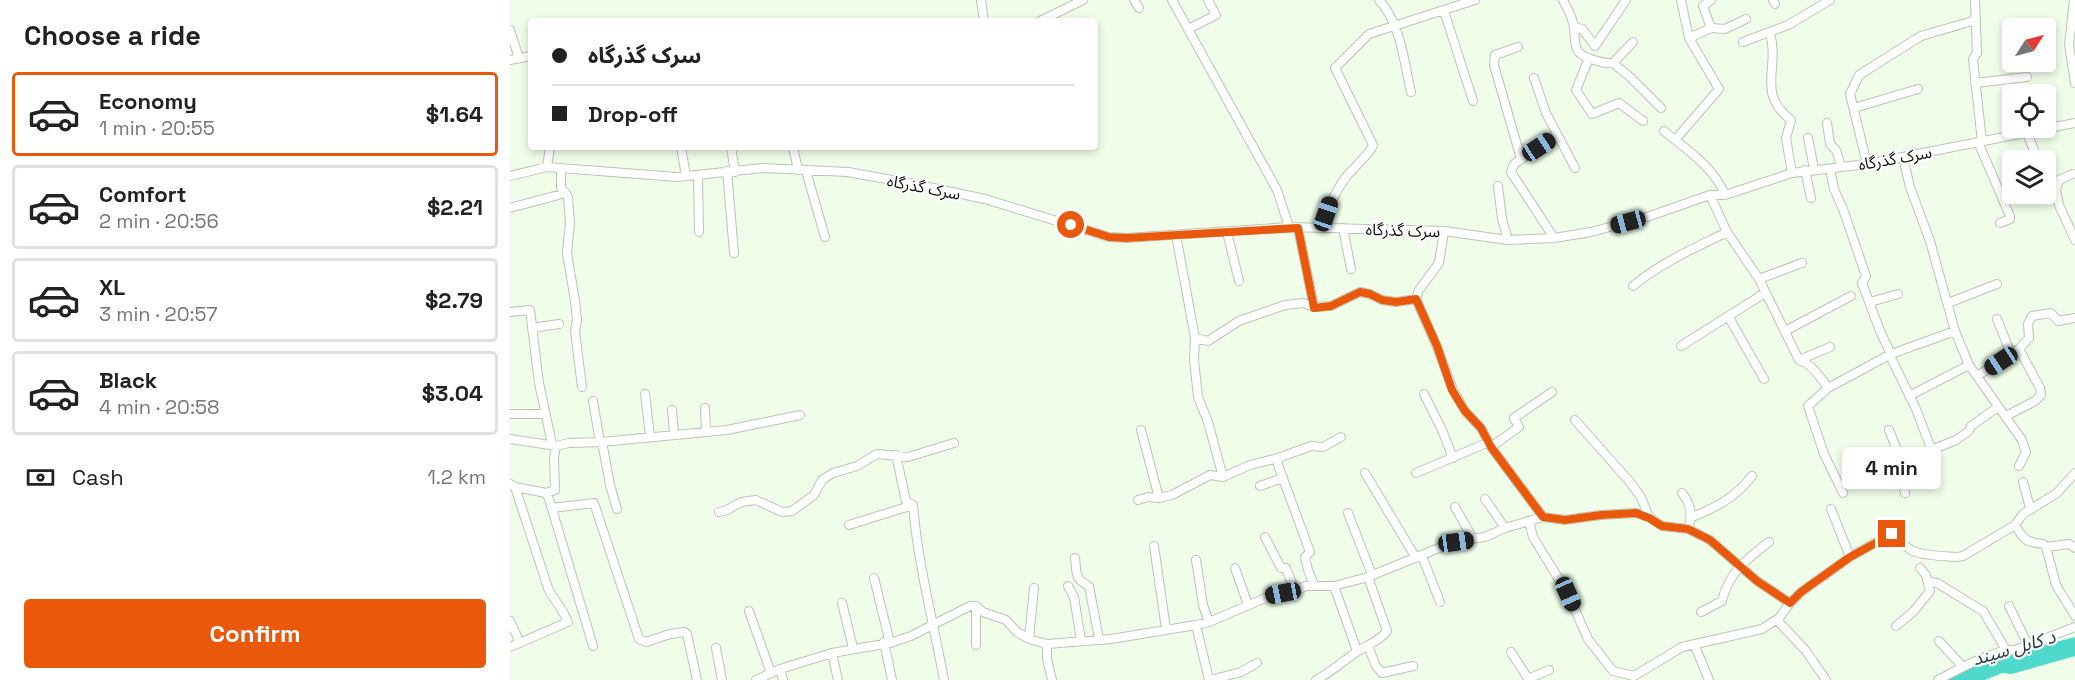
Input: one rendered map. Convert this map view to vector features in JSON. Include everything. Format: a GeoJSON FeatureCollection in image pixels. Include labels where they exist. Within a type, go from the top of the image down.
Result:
{"type":"FeatureCollection","features":[{"type":"Feature","properties":{"kind":"street"},"geometry":{"type":"LineString","coordinates":[[981,0],[984,18]]}},
{"type":"Feature","properties":{"kind":"street"},"geometry":{"type":"LineString","coordinates":[[1046,18],[1083,0]]}},
{"type":"Feature","properties":{"kind":"street"},"geometry":{"type":"LineString","coordinates":[[1172,0],[1278,190],[1289,227]]}},
{"type":"Feature","properties":{"kind":"street"},"geometry":{"type":"LineString","coordinates":[[1188,29],[1216,15],[1208,0]]}},
{"type":"Feature","properties":{"kind":"street"},"geometry":{"type":"LineString","coordinates":[[1379,0],[1389,11],[1395,26],[1411,92]]}},
{"type":"Feature","properties":{"kind":"street"},"geometry":{"type":"LineString","coordinates":[[1322,228],[1331,200],[1360,160],[1373,149],[1335,68],[1369,34],[1475,0]]}},
{"type":"Feature","properties":{"kind":"street"},"geometry":{"type":"LineString","coordinates":[[1563,0],[1574,27],[1575,45],[1579,53],[1607,64],[1613,63],[1634,42]]}},
{"type":"Feature","properties":{"kind":"street"},"geometry":{"type":"LineString","coordinates":[[1574,27],[1582,29],[1595,46],[1626,0]]}},
{"type":"Feature","properties":{"kind":"street"},"geometry":{"type":"LineString","coordinates":[[1675,140],[1719,89],[1689,38],[1681,0]]}},
{"type":"Feature","properties":{"kind":"street"},"geometry":{"type":"LineString","coordinates":[[1711,27],[1703,6],[1712,0]]}},
{"type":"Feature","properties":{"kind":"street"},"geometry":{"type":"LineString","coordinates":[[1743,42],[1788,25],[1830,0]]}},
{"type":"Feature","properties":{"kind":"street"},"geometry":{"type":"LineString","coordinates":[[1975,0],[1977,52],[1973,59],[1980,142],[2010,216],[2010,219],[2000,223]]}},
{"type":"Feature","properties":{"kind":"street"},"geometry":{"type":"LineString","coordinates":[[2074,0],[2069,45],[2075,83]]}},
{"type":"Feature","properties":{"kind":"street"},"geometry":{"type":"LineString","coordinates":[[1444,11],[1473,101]]}},
{"type":"Feature","properties":{"kind":"street"},"geometry":{"type":"LineString","coordinates":[[1689,38],[1711,27],[1725,29],[1746,20]]}},
{"type":"Feature","properties":{"kind":"street"},"geometry":{"type":"LineString","coordinates":[[1867,164],[1850,94],[1859,75],[1921,36],[1976,20]]}},
{"type":"Feature","properties":{"kind":"street"},"geometry":{"type":"LineString","coordinates":[[510,30],[519,58]]}},
{"type":"Feature","properties":{"kind":"street"},"geometry":{"type":"LineString","coordinates":[[1770,33],[1774,54],[1772,98],[1778,110],[1791,120],[1786,138],[1792,173]]}},
{"type":"Feature","properties":{"kind":"street"},"geometry":{"type":"LineString","coordinates":[[1518,47],[1495,55],[1494,65],[1521,159]]}},
{"type":"Feature","properties":{"kind":"street"},"geometry":{"type":"LineString","coordinates":[[510,60],[528,56]]}},
{"type":"Feature","properties":{"kind":"street"},"geometry":{"type":"LineString","coordinates":[[1589,58],[1576,90],[1592,114],[1619,103],[1643,121]]}},
{"type":"Feature","properties":{"kind":"street"},"geometry":{"type":"LineString","coordinates":[[1613,63],[1661,108]]}},
{"type":"Feature","properties":{"kind":"street"},"geometry":{"type":"LineString","coordinates":[[1975,83],[2027,77]]}},
{"type":"Feature","properties":{"kind":"street"},"geometry":{"type":"LineString","coordinates":[[1534,78],[1546,113],[1575,168]]}},
{"type":"Feature","properties":{"kind":"street"},"geometry":{"type":"LineString","coordinates":[[1854,108],[1918,89]]}},
{"type":"Feature","properties":{"kind":"street"},"geometry":{"type":"LineString","coordinates":[[1827,123],[1830,144],[1836,150],[1841,166]]}},
{"type":"Feature","properties":{"kind":"street","name":"سرک گذرگاه"},"geometry":{"type":"LineString","coordinates":[[2056,127],[2075,123]]}},
{"type":"Feature","properties":{"kind":"street"},"geometry":{"type":"LineString","coordinates":[[1664,131],[1719,180],[1725,195]]}},
{"type":"Feature","properties":{"kind":"street"},"geometry":{"type":"LineString","coordinates":[[1554,238],[1511,172],[1514,164],[1557,135]]}},
{"type":"Feature","properties":{"kind":"street"},"geometry":{"type":"LineString","coordinates":[[1808,138],[1811,198]]}},
{"type":"Feature","properties":{"kind":"street","name":"سرک گذرگاه"},"geometry":{"type":"LineString","coordinates":[[510,176],[547,167],[561,170],[686,176],[763,168],[848,172],[975,197],[1109,237],[1126,238],[1289,227],[1444,231],[1508,240],[1554,238],[1591,232],[1647,217],[1710,195],[1725,195],[1792,173],[1867,164],[2002,138]]}},
{"type":"Feature","properties":{"kind":"street"},"geometry":{"type":"LineString","coordinates":[[547,167],[550,150]]}},
{"type":"Feature","properties":{"kind":"street"},"geometry":{"type":"LineString","coordinates":[[682,150],[686,176]]}},
{"type":"Feature","properties":{"kind":"street"},"geometry":{"type":"LineString","coordinates":[[731,150],[734,253]]}},
{"type":"Feature","properties":{"kind":"street"},"geometry":{"type":"LineString","coordinates":[[794,150],[825,237]]}},
{"type":"Feature","properties":{"kind":"street"},"geometry":{"type":"LineString","coordinates":[[1903,157],[1910,187],[1930,241],[1955,331],[1969,365],[2025,447],[2024,459],[2019,466]]}},
{"type":"Feature","properties":{"kind":"street"},"geometry":{"type":"LineString","coordinates":[[1830,168],[1834,189],[1866,276],[1862,283],[1880,331],[1932,450]]}},
{"type":"Feature","properties":{"kind":"street"},"geometry":{"type":"LineString","coordinates":[[561,170],[561,188],[568,197],[570,223],[567,253],[575,301],[577,320],[575,332],[582,387]]}},
{"type":"Feature","properties":{"kind":"street"},"geometry":{"type":"LineString","coordinates":[[2072,174],[2059,180],[2056,190],[2059,205],[2075,240]]}},
{"type":"Feature","properties":{"kind":"street"},"geometry":{"type":"LineString","coordinates":[[698,175],[699,232]]}},
{"type":"Feature","properties":{"kind":"street"},"geometry":{"type":"LineString","coordinates":[[1498,186],[1502,219],[1508,240]]}},
{"type":"Feature","properties":{"kind":"street"},"geometry":{"type":"LineString","coordinates":[[510,208],[566,193]]}},
{"type":"Feature","properties":{"kind":"street"},"geometry":{"type":"LineString","coordinates":[[1710,195],[1726,232],[1759,279],[1799,360],[1804,361],[1828,388]]}},
{"type":"Feature","properties":{"kind":"street"},"geometry":{"type":"LineString","coordinates":[[1298,228],[1314,308]]}},
{"type":"Feature","properties":{"kind":"street"},"geometry":{"type":"LineString","coordinates":[[1343,228],[1351,269]]}},
{"type":"Feature","properties":{"kind":"street"},"geometry":{"type":"LineString","coordinates":[[1444,231],[1439,263],[1419,290],[1416,299],[1437,346],[1452,390],[1543,517]]}},
{"type":"Feature","properties":{"kind":"street"},"geometry":{"type":"LineString","coordinates":[[1227,232],[1239,281]]}},
{"type":"Feature","properties":{"kind":"street"},"geometry":{"type":"LineString","coordinates":[[1634,286],[1662,265],[1726,232]]}},
{"type":"Feature","properties":{"kind":"street"},"geometry":{"type":"LineString","coordinates":[[1176,235],[1195,338],[1194,360],[1198,397],[1208,422],[1223,477]]}},
{"type":"Feature","properties":{"kind":"street"},"geometry":{"type":"LineString","coordinates":[[1759,279],[1802,263]]}},
{"type":"Feature","properties":{"kind":"street"},"geometry":{"type":"LineString","coordinates":[[1948,303],[1997,284]]}},
{"type":"Feature","properties":{"kind":"street"},"geometry":{"type":"LineString","coordinates":[[1195,338],[1208,341],[1239,321],[1285,305],[1303,303],[1314,308],[1331,306],[1360,292],[1382,300],[1396,302],[1416,299]]}},
{"type":"Feature","properties":{"kind":"street"},"geometry":{"type":"LineString","coordinates":[[1681,346],[1765,293]]}},
{"type":"Feature","properties":{"kind":"street"},"geometry":{"type":"LineString","coordinates":[[1870,302],[1898,294]]}},
{"type":"Feature","properties":{"kind":"street"},"geometry":{"type":"LineString","coordinates":[[1785,331],[1851,296]]}},
{"type":"Feature","properties":{"kind":"street"},"geometry":{"type":"LineString","coordinates":[[510,312],[530,310],[545,414],[554,445],[555,490],[546,493],[513,485]]}},
{"type":"Feature","properties":{"kind":"street"},"geometry":{"type":"LineString","coordinates":[[1977,376],[2019,349],[2029,338],[2028,324],[2032,316],[2051,313],[2058,321],[2075,318]]}},
{"type":"Feature","properties":{"kind":"street"},"geometry":{"type":"LineString","coordinates":[[1728,316],[1764,379]]}},
{"type":"Feature","properties":{"kind":"street"},"geometry":{"type":"LineString","coordinates":[[1997,319],[2011,354]]}},
{"type":"Feature","properties":{"kind":"street"},"geometry":{"type":"LineString","coordinates":[[531,328],[559,324]]}},
{"type":"Feature","properties":{"kind":"street"},"geometry":{"type":"LineString","coordinates":[[1843,493],[1824,454],[1808,406],[1828,388],[1891,355],[1955,331]]}},
{"type":"Feature","properties":{"kind":"street"},"geometry":{"type":"LineString","coordinates":[[1799,360],[1830,347]]}},
{"type":"Feature","properties":{"kind":"street"},"geometry":{"type":"LineString","coordinates":[[2006,416],[2035,401],[2041,395],[2040,388],[2019,349]]}},
{"type":"Feature","properties":{"kind":"street"},"geometry":{"type":"LineString","coordinates":[[1909,396],[1969,365]]}},
{"type":"Feature","properties":{"kind":"street"},"geometry":{"type":"LineString","coordinates":[[1416,473],[1490,445],[1519,427],[1514,418],[1552,392]]}},
{"type":"Feature","properties":{"kind":"street"},"geometry":{"type":"LineString","coordinates":[[645,394],[650,436]]}},
{"type":"Feature","properties":{"kind":"street"},"geometry":{"type":"LineString","coordinates":[[1424,394],[1453,458]]}},
{"type":"Feature","properties":{"kind":"street"},"geometry":{"type":"LineString","coordinates":[[593,401],[617,509]]}},
{"type":"Feature","properties":{"kind":"street"},"geometry":{"type":"LineString","coordinates":[[1868,480],[1969,431],[1971,426],[1998,407]]}},
{"type":"Feature","properties":{"kind":"street"},"geometry":{"type":"LineString","coordinates":[[705,408],[706,432]]}},
{"type":"Feature","properties":{"kind":"street"},"geometry":{"type":"LineString","coordinates":[[672,410],[674,434]]}},
{"type":"Feature","properties":{"kind":"street"},"geometry":{"type":"LineString","coordinates":[[510,414],[545,414]]}},
{"type":"Feature","properties":{"kind":"street"},"geometry":{"type":"LineString","coordinates":[[510,440],[554,445],[601,442],[727,430],[800,415]]}},
{"type":"Feature","properties":{"kind":"street"},"geometry":{"type":"LineString","coordinates":[[1575,420],[1629,481],[1641,497],[1649,518]]}},
{"type":"Feature","properties":{"kind":"street"},"geometry":{"type":"LineString","coordinates":[[1141,430],[1159,498]]}},
{"type":"Feature","properties":{"kind":"street"},"geometry":{"type":"LineString","coordinates":[[1889,430],[1900,463],[1905,493]]}},
{"type":"Feature","properties":{"kind":"street"},"geometry":{"type":"LineString","coordinates":[[1138,500],[1172,495],[1210,475],[1223,477],[1250,465],[1311,446],[1323,447],[1341,437]]}},
{"type":"Feature","properties":{"kind":"street"},"geometry":{"type":"LineString","coordinates":[[719,512],[741,502],[756,501],[782,512],[792,511],[814,495],[822,480],[833,473],[857,466],[877,454],[908,457],[954,443]]}},
{"type":"Feature","properties":{"kind":"street"},"geometry":{"type":"LineString","coordinates":[[896,455],[906,501],[914,505]]}},
{"type":"Feature","properties":{"kind":"street"},"geometry":{"type":"LineString","coordinates":[[1278,458],[1310,552],[1305,557],[1314,585]]}},
{"type":"Feature","properties":{"kind":"street"},"geometry":{"type":"LineString","coordinates":[[1365,473],[1419,557],[1440,602]]}},
{"type":"Feature","properties":{"kind":"street"},"geometry":{"type":"LineString","coordinates":[[1692,517],[1713,509],[1733,496],[1752,476]]}},
{"type":"Feature","properties":{"kind":"street"},"geometry":{"type":"LineString","coordinates":[[1260,486],[1283,478]]}},
{"type":"Feature","properties":{"kind":"street"},"geometry":{"type":"LineString","coordinates":[[1529,521],[1533,537],[1568,594],[1588,639],[1613,671],[1634,678],[1682,647],[1695,646],[1762,629],[1777,620],[1801,592],[1850,557],[1890,534],[1916,552],[1957,557],[1984,545],[2015,525],[2030,508],[2057,493],[2074,478]]}},
{"type":"Feature","properties":{"kind":"street"},"geometry":{"type":"LineString","coordinates":[[2023,482],[2030,508]]}},
{"type":"Feature","properties":{"kind":"street"},"geometry":{"type":"LineString","coordinates":[[510,647],[567,622],[562,607],[553,599],[548,588],[513,485]]}},
{"type":"Feature","properties":{"kind":"street"},"geometry":{"type":"LineString","coordinates":[[546,493],[593,646]]}},
{"type":"Feature","properties":{"kind":"street"},"geometry":{"type":"LineString","coordinates":[[1682,493],[1692,517],[1688,529]]}},
{"type":"Feature","properties":{"kind":"street"},"geometry":{"type":"LineString","coordinates":[[1485,499],[1505,528]]}},
{"type":"Feature","properties":{"kind":"street"},"geometry":{"type":"LineString","coordinates":[[552,508],[594,503],[639,639],[646,642],[670,634],[684,632],[687,634],[697,680]]}},
{"type":"Feature","properties":{"kind":"street"},"geometry":{"type":"LineString","coordinates":[[849,525],[914,505]]}},
{"type":"Feature","properties":{"kind":"street"},"geometry":{"type":"LineString","coordinates":[[914,505],[916,543],[922,579],[944,680]]}},
{"type":"Feature","properties":{"kind":"street"},"geometry":{"type":"LineString","coordinates":[[1455,507],[1473,539]]}},
{"type":"Feature","properties":{"kind":"street"},"geometry":{"type":"LineString","coordinates":[[1831,509],[1850,557]]}},
{"type":"Feature","properties":{"kind":"street"},"geometry":{"type":"LineString","coordinates":[[1316,680],[1328,674],[1387,631],[1348,513]]}},
{"type":"Feature","properties":{"kind":"street"},"geometry":{"type":"LineString","coordinates":[[756,680],[780,669],[832,653],[911,636],[970,606],[976,606],[983,612],[1006,620],[1017,632],[1029,639],[1047,644],[1196,625],[1209,622],[1270,596],[1314,585],[1334,586],[1370,576],[1456,542],[1485,537],[1505,528],[1543,517],[1565,520],[1636,513],[1662,526],[1688,529],[1710,540],[1757,581],[1790,603]]}},
{"type":"Feature","properties":{"kind":"street"},"geometry":{"type":"LineString","coordinates":[[2015,525],[2023,538],[2046,547],[2056,585],[2075,616]]}},
{"type":"Feature","properties":{"kind":"street"},"geometry":{"type":"LineString","coordinates":[[1265,537],[1281,568],[1286,568],[1295,591]]}},
{"type":"Feature","properties":{"kind":"street"},"geometry":{"type":"LineString","coordinates":[[1701,612],[1722,601],[1730,580],[1740,566],[1769,542]]}},
{"type":"Feature","properties":{"kind":"street"},"geometry":{"type":"LineString","coordinates":[[2046,547],[2069,544],[2075,548]]}},
{"type":"Feature","properties":{"kind":"street"},"geometry":{"type":"LineString","coordinates":[[1154,546],[1166,629]]}},
{"type":"Feature","properties":{"kind":"street"},"geometry":{"type":"LineString","coordinates":[[1075,558],[1077,577],[1080,582],[1089,586],[1099,639]]}},
{"type":"Feature","properties":{"kind":"street"},"geometry":{"type":"LineString","coordinates":[[1196,560],[1203,605],[1209,622]]}},
{"type":"Feature","properties":{"kind":"street"},"geometry":{"type":"LineString","coordinates":[[1235,568],[1248,605]]}},
{"type":"Feature","properties":{"kind":"street"},"geometry":{"type":"LineString","coordinates":[[1896,626],[1913,612],[1930,591],[1926,574],[1920,568]]}},
{"type":"Feature","properties":{"kind":"street"},"geometry":{"type":"LineString","coordinates":[[874,578],[892,680]]}},
{"type":"Feature","properties":{"kind":"street"},"geometry":{"type":"LineString","coordinates":[[1929,582],[1937,583],[1983,611],[2006,650]]}},
{"type":"Feature","properties":{"kind":"street"},"geometry":{"type":"LineString","coordinates":[[1068,586],[1074,597],[1081,640]]}},
{"type":"Feature","properties":{"kind":"street"},"geometry":{"type":"LineString","coordinates":[[1334,586],[1357,651]]}},
{"type":"Feature","properties":{"kind":"street"},"geometry":{"type":"LineString","coordinates":[[1029,639],[1034,588]]}},
{"type":"Feature","properties":{"kind":"street"},"geometry":{"type":"LineString","coordinates":[[842,603],[854,648]]}},
{"type":"Feature","properties":{"kind":"street"},"geometry":{"type":"LineString","coordinates":[[976,606],[976,645]]}},
{"type":"Feature","properties":{"kind":"street"},"geometry":{"type":"LineString","coordinates":[[2009,606],[2028,645]]}},
{"type":"Feature","properties":{"kind":"street"},"geometry":{"type":"LineString","coordinates":[[749,610],[771,673]]}},
{"type":"Feature","properties":{"kind":"street"},"geometry":{"type":"LineString","coordinates":[[1777,620],[1806,651],[1826,680]]}},
{"type":"Feature","properties":{"kind":"street"},"geometry":{"type":"LineString","coordinates":[[510,621],[520,643]]}},
{"type":"Feature","properties":{"kind":"street"},"geometry":{"type":"LineString","coordinates":[[1196,625],[1209,680],[1241,672],[1257,663]]}},
{"type":"Feature","properties":{"kind":"street"},"geometry":{"type":"LineString","coordinates":[[1938,680],[1963,667],[2006,650],[2015,650],[2074,630]]}},
{"type":"Feature","properties":{"kind":"street"},"geometry":{"type":"LineString","coordinates":[[1939,641],[1963,667]]}},
{"type":"Feature","properties":{"kind":"street"},"geometry":{"type":"LineString","coordinates":[[1047,644],[1047,659],[1052,680]]}},
{"type":"Feature","properties":{"kind":"street"},"geometry":{"type":"LineString","coordinates":[[1368,646],[1379,671],[1388,676],[1413,666]]}},
{"type":"Feature","properties":{"kind":"street"},"geometry":{"type":"LineString","coordinates":[[1695,646],[1709,680]]}},
{"type":"Feature","properties":{"kind":"street"},"geometry":{"type":"LineString","coordinates":[[716,648],[722,680]]}},
{"type":"Feature","properties":{"kind":"street"},"geometry":{"type":"LineString","coordinates":[[1511,652],[1528,680],[1549,670]]}},
{"type":"Feature","properties":{"kind":"street"},"geometry":{"type":"LineString","coordinates":[[832,653],[838,680]]}},
{"type":"Feature","properties":{"kind":"street"},"geometry":{"type":"LineString","coordinates":[[780,669],[783,680]]}},
{"type":"Feature","properties":{"kind":"water"},"geometry":{"type":"Polygon","coordinates":[[[2075,637],[2075,656],[2012,674],[2002,673],[1985,680],[1945,680],[1995,658],[2075,637]]]}},
{"type":"Feature","properties":{"kind":"route"},"geometry":{"type":"LineString","coordinates":[[1071,225],[1109,237],[1126,238],[1298,228],[1314,308],[1331,306],[1360,292],[1382,300],[1396,302],[1416,299],[1437,346],[1452,390],[1543,517],[1565,520],[1636,513],[1662,526],[1688,529],[1710,540],[1757,581],[1790,603],[1801,592],[1850,557],[1892,534]]}},
{"type":"Feature","properties":{"kind":"water label","name":"د کابل سيند"},"geometry":{"type":"Point","coordinates":[2014,648]}}]}
